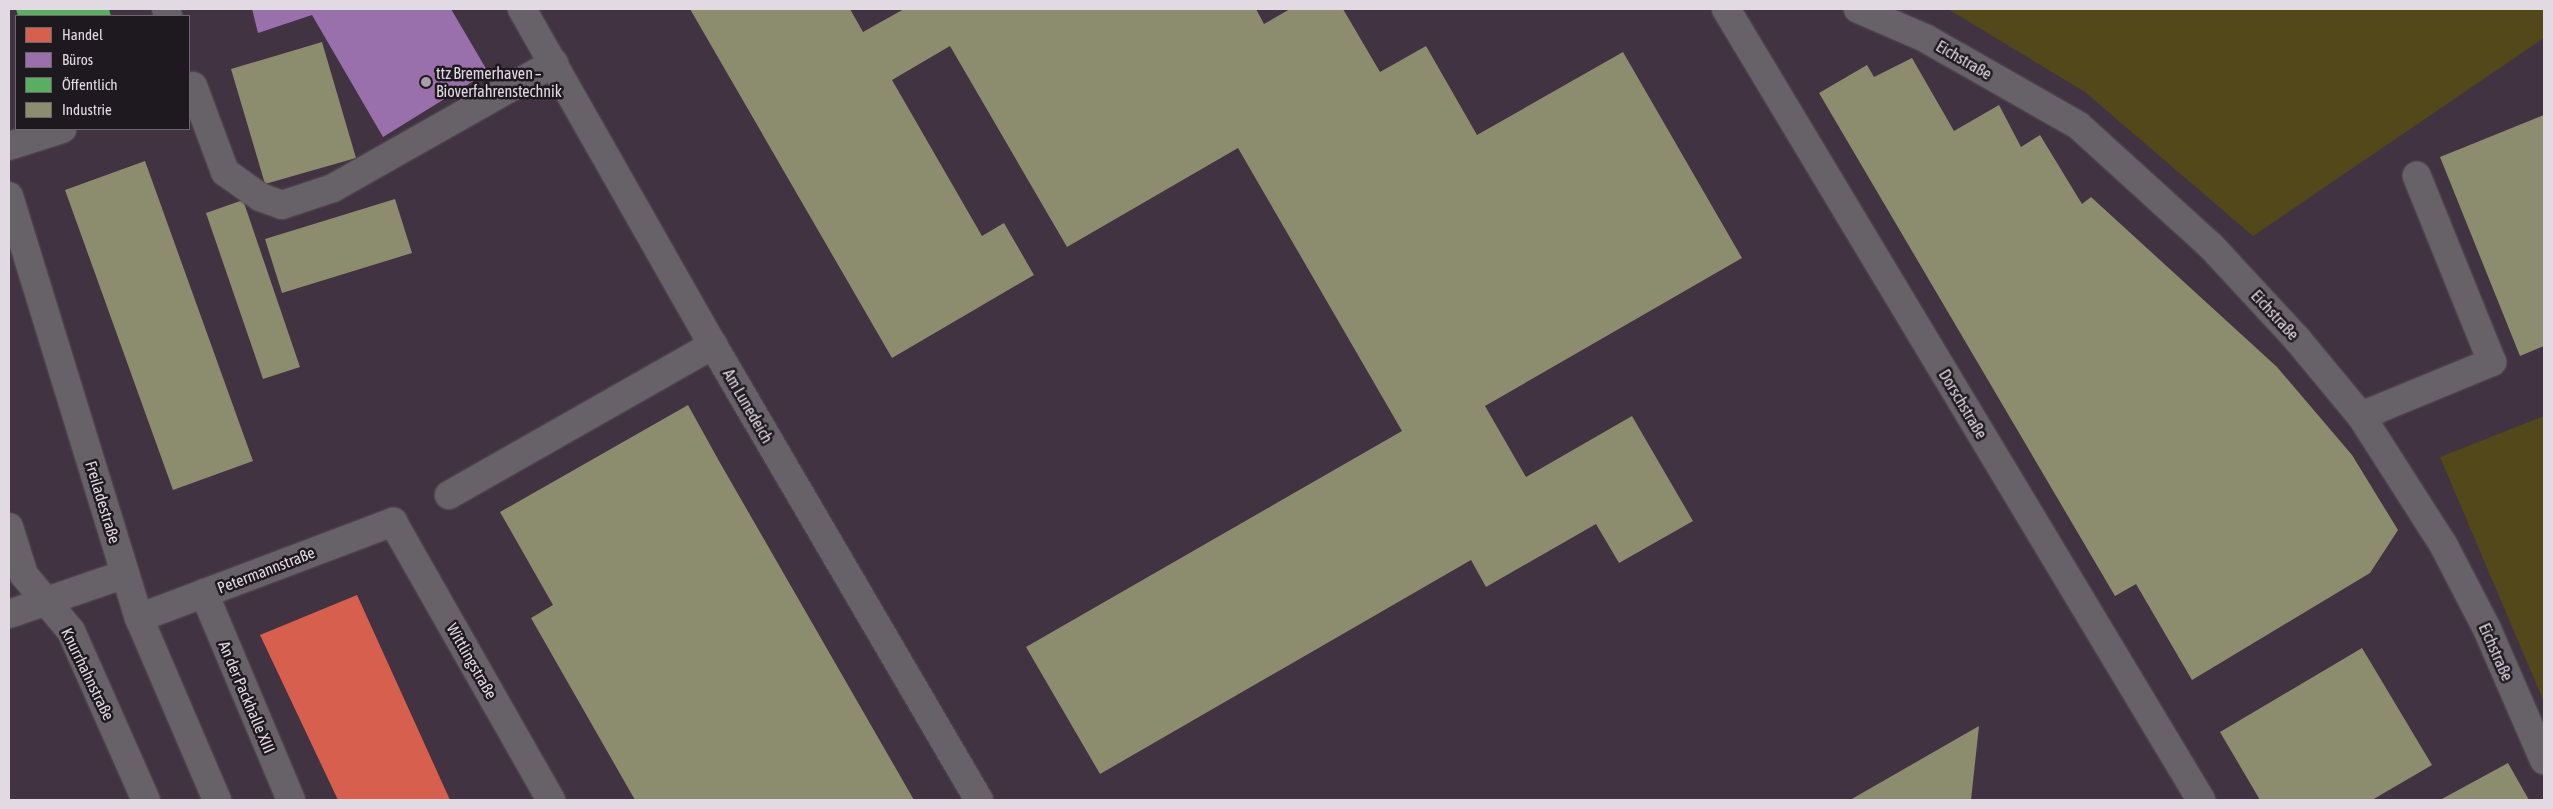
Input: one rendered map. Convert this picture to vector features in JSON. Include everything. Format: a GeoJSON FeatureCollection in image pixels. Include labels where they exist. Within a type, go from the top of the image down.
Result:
{"type":"FeatureCollection","features":[{"type":"Feature","properties":{"kind":"street","name":"Am Lunedeich"},"geometry":{"type":"LineString","coordinates":[[522,9],[712,344],[979,800]]}},
{"type":"Feature","properties":{"kind":"street","name":"Dorschstraße"},"geometry":{"type":"LineString","coordinates":[[1726,9],[2201,800]]}},
{"type":"Feature","properties":{"kind":"street","name":"Eichstraße"},"geometry":{"type":"LineString","coordinates":[[1858,9],[1926,38],[2079,126],[2211,246],[2297,339],[2360,416],[2444,546],[2487,629],[2544,760]]}},
{"type":"Feature","properties":{"kind":"street"},"geometry":{"type":"LineString","coordinates":[[190,83],[225,172],[260,197],[282,205],[333,188],[554,63]]}},
{"type":"Feature","properties":{"kind":"street"},"geometry":{"type":"LineString","coordinates":[[9,146],[59,130]]}},
{"type":"Feature","properties":{"kind":"street"},"geometry":{"type":"LineString","coordinates":[[2360,416],[2492,362],[2417,176]]}},
{"type":"Feature","properties":{"kind":"street","name":"Freiladestraße"},"geometry":{"type":"LineString","coordinates":[[9,196],[139,618],[217,800]]}},
{"type":"Feature","properties":{"kind":"street"},"geometry":{"type":"LineString","coordinates":[[449,494],[712,344]]}},
{"type":"Feature","properties":{"kind":"street","name":"Petermannstraße"},"geometry":{"type":"LineString","coordinates":[[139,618],[393,522]]}},
{"type":"Feature","properties":{"kind":"street","name":"Wittlingstraße"},"geometry":{"type":"LineString","coordinates":[[393,522],[551,800]]}},
{"type":"Feature","properties":{"kind":"street","name":"Knurrhahnstraße"},"geometry":{"type":"LineString","coordinates":[[9,527],[24,575],[71,631],[146,800]]}},
{"type":"Feature","properties":{"kind":"street"},"geometry":{"type":"LineString","coordinates":[[9,614],[126,574]]}},
{"type":"Feature","properties":{"kind":"street","name":"An der Packhalle XIII"},"geometry":{"type":"LineString","coordinates":[[204,593],[291,800]]}},
{"type":"Feature","properties":{"kind":"shaded area"},"geometry":{"type":"Polygon","coordinates":[[[9,9],[2544,9],[2544,800],[9,800],[9,9]]]}},
{"type":"Feature","properties":{"kind":"shaded area"},"geometry":{"type":"Polygon","coordinates":[[[1948,9],[2544,9],[2544,38],[2253,236],[2085,92],[1948,9]]]}},
{"type":"Feature","properties":{"kind":"shaded area"},"geometry":{"type":"Polygon","coordinates":[[[2544,416],[2544,702],[2440,457],[2544,416]]]}},
{"type":"Feature","properties":{"kind":"building: Handel"},"geometry":{"type":"Polygon","coordinates":[[[357,595],[450,800],[338,800],[260,635],[357,595]]]}},
{"type":"Feature","properties":{"kind":"building: Büros"},"geometry":{"type":"Polygon","coordinates":[[[252,9],[451,9],[488,72],[383,137],[312,15],[258,33],[252,9]]]}},
{"type":"Feature","properties":{"kind":"building: Öffentlich"},"geometry":{"type":"Polygon","coordinates":[[[16,9],[109,9],[111,15],[18,15],[16,9]]]}},
{"type":"Feature","properties":{"kind":"building: Industrie"},"geometry":{"type":"Polygon","coordinates":[[[690,9],[850,9],[863,32],[904,9],[1256,9],[1264,24],[1290,9],[1343,9],[1380,72],[1426,46],[1477,135],[1623,52],[1742,258],[1485,406],[1526,477],[1632,416],[1693,521],[1619,563],[1596,524],[1486,587],[1471,560],[1100,774],[1026,647],[1402,431],[1238,148],[1067,247],[950,46],[892,80],[982,236],[1004,223],[1034,275],[892,358],[690,9]]]}},
{"type":"Feature","properties":{"kind":"building: Industrie"},"geometry":{"type":"Polygon","coordinates":[[[322,42],[356,158],[265,184],[231,69],[322,42]]]}},
{"type":"Feature","properties":{"kind":"building: Industrie"},"geometry":{"type":"Polygon","coordinates":[[[1912,58],[1954,131],[1999,105],[2021,147],[2040,135],[2082,204],[2091,197],[2277,367],[2352,455],[2398,530],[2370,573],[2192,680],[2136,584],[2115,596],[1819,93],[1867,65],[1874,77],[1912,58]]]}},
{"type":"Feature","properties":{"kind":"building: Industrie"},"geometry":{"type":"Polygon","coordinates":[[[2544,115],[2544,346],[2520,356],[2440,157],[2544,115]]]}},
{"type":"Feature","properties":{"kind":"building: Industrie"},"geometry":{"type":"Polygon","coordinates":[[[145,161],[253,461],[173,490],[65,190],[145,161]]]}},
{"type":"Feature","properties":{"kind":"building: Industrie"},"geometry":{"type":"Polygon","coordinates":[[[395,199],[412,253],[282,293],[265,239],[395,199]]]}},
{"type":"Feature","properties":{"kind":"building: Industrie"},"geometry":{"type":"Polygon","coordinates":[[[243,200],[300,367],[263,379],[206,213],[243,200]]]}},
{"type":"Feature","properties":{"kind":"building: Industrie"},"geometry":{"type":"Polygon","coordinates":[[[688,405],[914,800],[635,800],[531,618],[553,605],[500,512],[688,405]]]}},
{"type":"Feature","properties":{"kind":"building: Industrie"},"geometry":{"type":"Polygon","coordinates":[[[2362,648],[2432,765],[2372,800],[2260,800],[2220,732],[2362,648]]]}},
{"type":"Feature","properties":{"kind":"building: Industrie"},"geometry":{"type":"Polygon","coordinates":[[[1979,726],[1971,800],[1850,800],[1979,726]]]}},
{"type":"Feature","properties":{"kind":"building: Industrie"},"geometry":{"type":"Polygon","coordinates":[[[2508,763],[2529,800],[2440,800],[2508,763]]]}},
{"type":"Feature","properties":{"kind":"place","name":"ttz Bremerhaven – Bioverfahrenstechnik"},"geometry":{"type":"Point","coordinates":[426,82]}}]}
